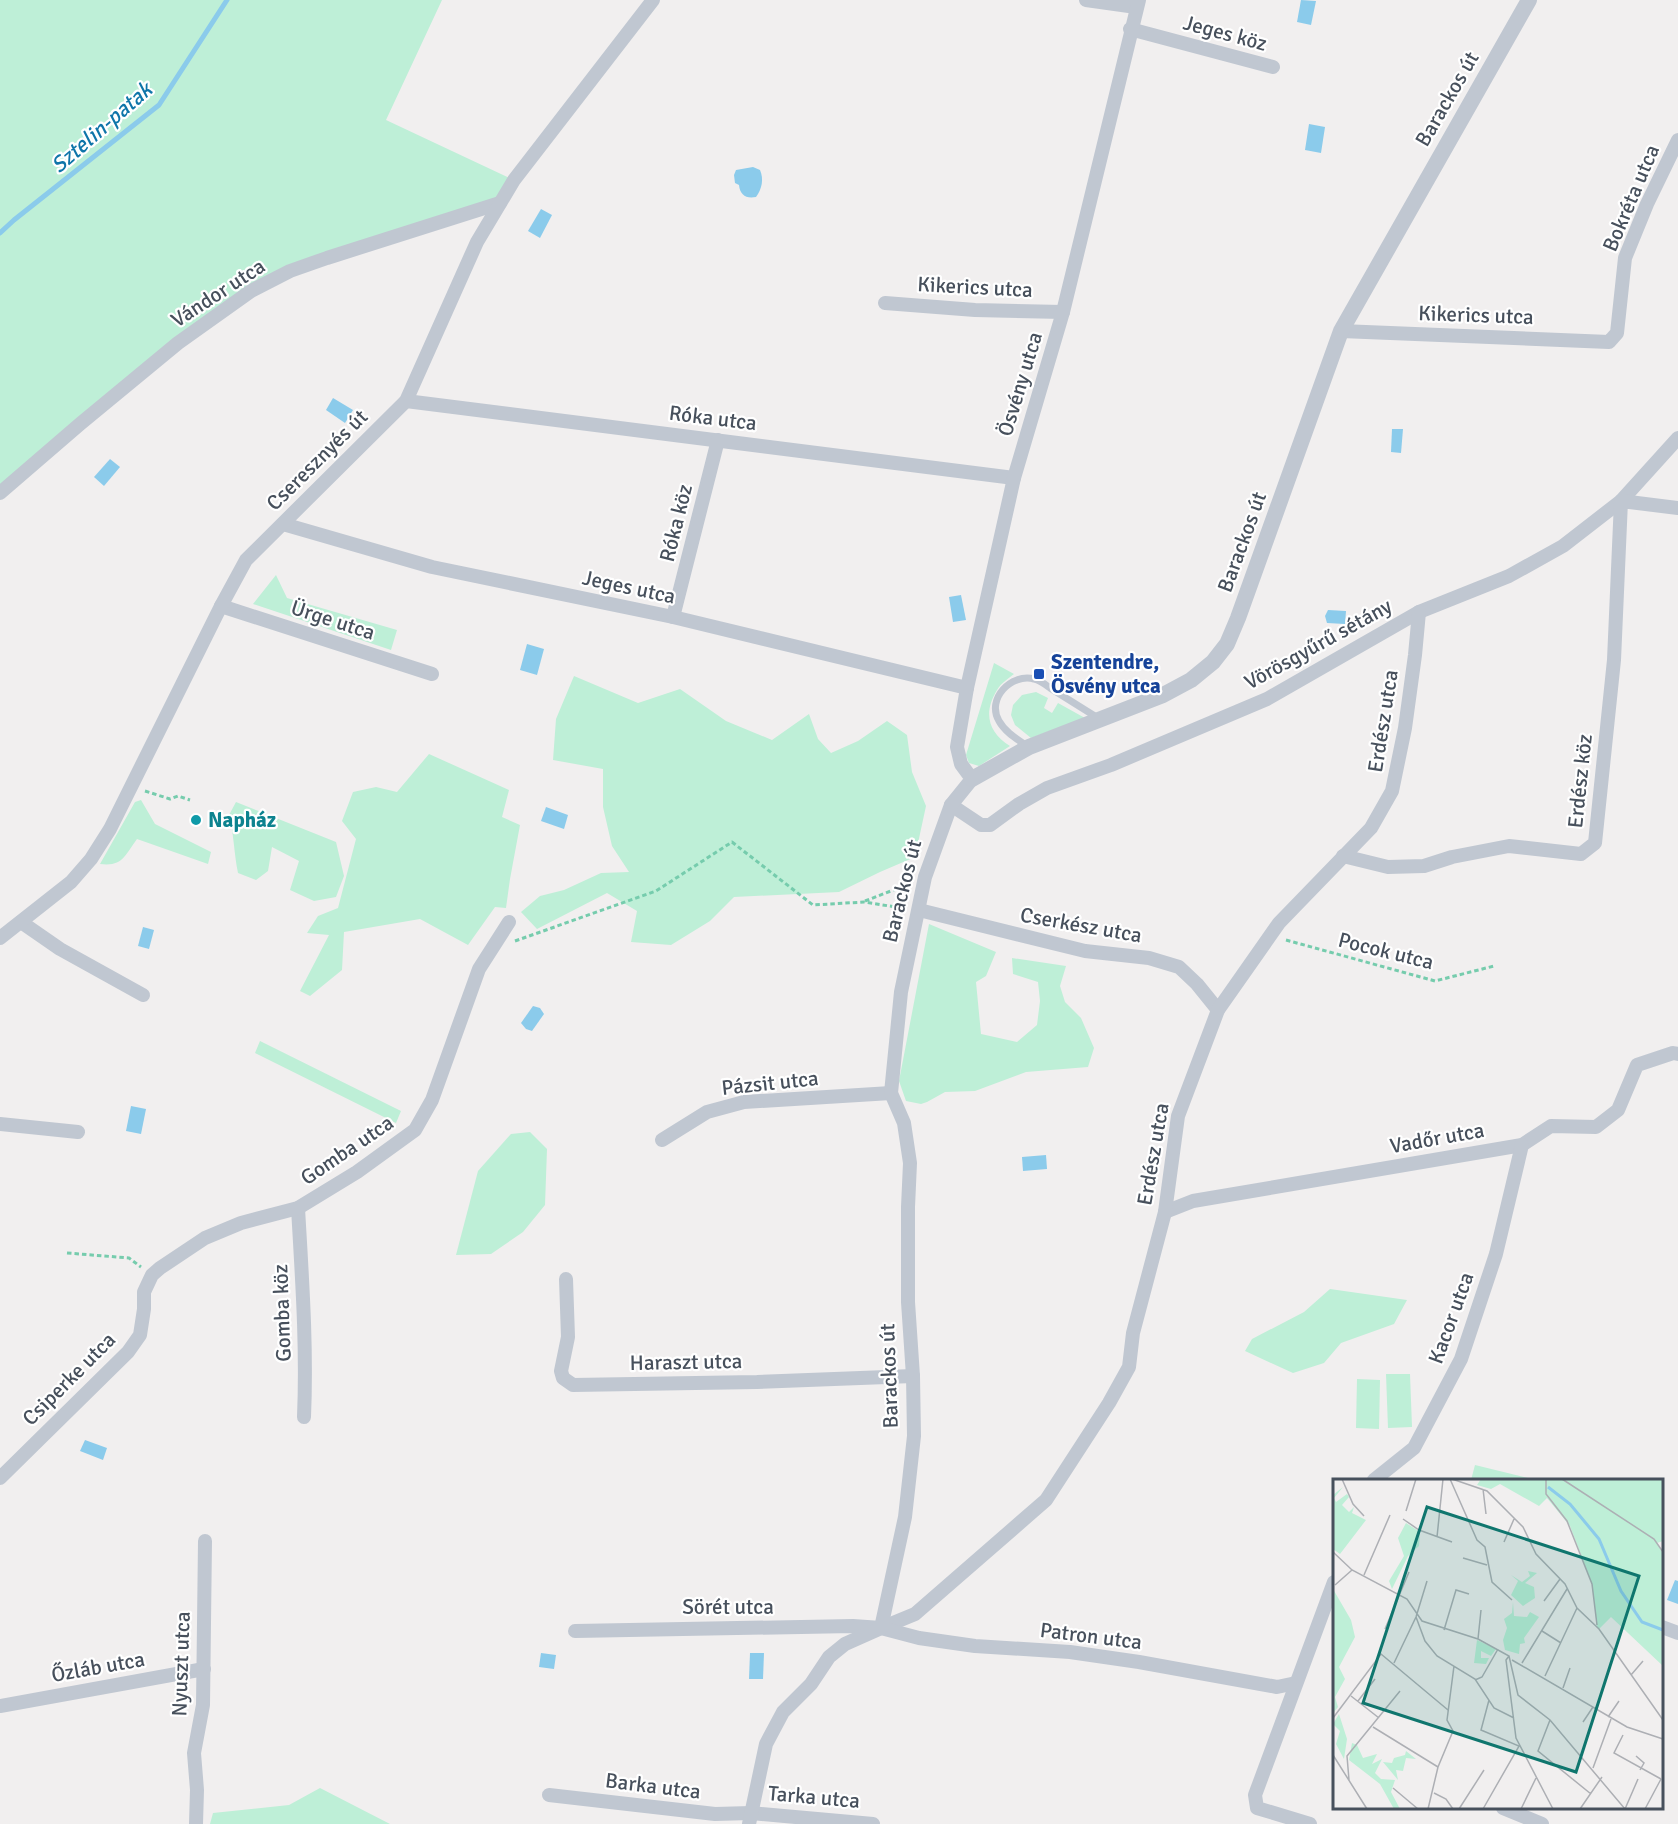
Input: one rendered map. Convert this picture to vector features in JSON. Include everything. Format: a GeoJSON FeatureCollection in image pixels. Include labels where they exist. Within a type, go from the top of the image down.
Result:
{"type":"FeatureCollection","features":[{"type":"Feature","properties":{"kind":"street","name":"Cseresznyés út"},"geometry":{"type":"LineString","coordinates":[[0,938],[71,882],[91,859],[110,829],[220,606],[246,560],[406,400],[477,242],[513,180],[653,0]]}},
{"type":"Feature","properties":{"kind":"street"},"geometry":{"type":"LineString","coordinates":[[1086,0],[1138,4]]}},
{"type":"Feature","properties":{"kind":"street","name":"Barackos út"},"geometry":{"type":"LineString","coordinates":[[880,1628],[905,1517],[914,1436],[908,1302],[910,1163],[904,1123],[891,1093],[901,992],[925,877],[951,805],[972,778],[1029,747],[1163,695],[1191,680],[1213,662],[1227,644],[1341,331],[1529,0]]}},
{"type":"Feature","properties":{"kind":"street","name":"Ösvény utca"},"geometry":{"type":"LineString","coordinates":[[972,778],[961,764],[957,747],[967,688],[1014,478],[1063,312],[1130,29],[1138,4]]}},
{"type":"Feature","properties":{"kind":"street","name":"Jeges köz"},"geometry":{"type":"LineString","coordinates":[[1130,29],[1273,67]]}},
{"type":"Feature","properties":{"kind":"street","name":"Bokréta utca"},"geometry":{"type":"LineString","coordinates":[[1609,342],[1617,333],[1625,258],[1647,204],[1678,140]]}},
{"type":"Feature","properties":{"kind":"street","name":"Vándor utca"},"geometry":{"type":"LineString","coordinates":[[0,493],[178,343],[250,291],[327,258],[500,203]]}},
{"type":"Feature","properties":{"kind":"street","name":"Kikerics utca"},"geometry":{"type":"LineString","coordinates":[[885,303],[975,310],[1063,312]]}},
{"type":"Feature","properties":{"kind":"street","name":"Kikerics utca"},"geometry":{"type":"LineString","coordinates":[[1341,331],[1609,342]]}},
{"type":"Feature","properties":{"kind":"street","name":"Róka utca"},"geometry":{"type":"LineString","coordinates":[[406,400],[1014,478]]}},
{"type":"Feature","properties":{"kind":"street","name":"Vörösgyűrű sétány"},"geometry":{"type":"LineString","coordinates":[[951,805],[981,825],[990,825],[1019,804],[1047,788],[1111,765],[1268,699],[1419,612],[1509,576],[1563,546],[1621,501],[1678,438]]}},
{"type":"Feature","properties":{"kind":"street","name":"Róka köz"},"geometry":{"type":"LineString","coordinates":[[674,617],[718,440]]}},
{"type":"Feature","properties":{"kind":"street"},"geometry":{"type":"LineString","coordinates":[[1621,501],[1678,508]]}},
{"type":"Feature","properties":{"kind":"street","name":"Erdész köz"},"geometry":{"type":"LineString","coordinates":[[1343,856],[1388,867],[1424,866],[1452,857],[1509,846],[1581,854],[1595,843],[1614,660],[1621,501]]}},
{"type":"Feature","properties":{"kind":"street","name":"Jeges utca"},"geometry":{"type":"LineString","coordinates":[[283,524],[432,567],[674,617],[967,688]]}},
{"type":"Feature","properties":{"kind":"street","name":"Ürge utca"},"geometry":{"type":"LineString","coordinates":[[220,606],[432,674]]}},
{"type":"Feature","properties":{"kind":"street","name":"Erdész utca"},"geometry":{"type":"LineString","coordinates":[[880,1628],[915,1614],[1046,1500],[1109,1403],[1129,1367],[1133,1333],[1165,1212],[1178,1116],[1218,1010],[1279,923],[1371,828],[1392,791],[1405,728],[1419,612]]}},
{"type":"Feature","properties":{"kind":"street","name":"Cserkész utca"},"geometry":{"type":"LineString","coordinates":[[919,910],[1085,951],[1149,958],[1179,967],[1197,984],[1218,1010]]}},
{"type":"Feature","properties":{"kind":"street"},"geometry":{"type":"LineString","coordinates":[[21,922],[60,949],[142,995]]}},
{"type":"Feature","properties":{"kind":"street","name":"Gomba utca"},"geometry":{"type":"LineString","coordinates":[[156,1271],[205,1238],[241,1223],[298,1208],[357,1172],[416,1130],[432,1100],[479,969],[509,922]]}},
{"type":"Feature","properties":{"kind":"street","name":"Vadőr utca"},"geometry":{"type":"LineString","coordinates":[[1165,1212],[1193,1201],[1522,1145],[1551,1126],[1596,1127],[1618,1110],[1637,1065],[1673,1053],[1678,1054]]}},
{"type":"Feature","properties":{"kind":"street","name":"Pázsit utca"},"geometry":{"type":"LineString","coordinates":[[662,1140],[707,1112],[744,1102],[891,1093]]}},
{"type":"Feature","properties":{"kind":"street"},"geometry":{"type":"LineString","coordinates":[[0,1124],[78,1132]]}},
{"type":"Feature","properties":{"kind":"street","name":"Kacor utca"},"geometry":{"type":"LineString","coordinates":[[1375,1479],[1414,1448],[1461,1359],[1496,1254],[1522,1145]]}},
{"type":"Feature","properties":{"kind":"street","name":"Gomba köz"},"geometry":{"type":"LineString","coordinates":[[298,1208],[305,1322],[304,1417]]}},
{"type":"Feature","properties":{"kind":"street","name":"Csiperke utca"},"geometry":{"type":"LineString","coordinates":[[0,1478],[128,1352],[141,1335],[144,1292],[156,1271]]}},
{"type":"Feature","properties":{"kind":"street","name":"Haraszt utca"},"geometry":{"type":"LineString","coordinates":[[566,1279],[568,1337],[561,1371],[563,1378],[573,1385],[913,1376]]}},
{"type":"Feature","properties":{"kind":"street","name":"Nyuszt utca"},"geometry":{"type":"LineString","coordinates":[[196,1824],[197,1790],[194,1753],[203,1705],[205,1540]]}},
{"type":"Feature","properties":{"kind":"street"},"geometry":{"type":"LineString","coordinates":[[1310,1824],[1257,1808],[1256,1795],[1333,1587]]}},
{"type":"Feature","properties":{"kind":"street","name":"Sörét utca"},"geometry":{"type":"LineString","coordinates":[[575,1631],[853,1626],[880,1628]]}},
{"type":"Feature","properties":{"kind":"street"},"geometry":{"type":"LineString","coordinates":[[1663,1627],[1678,1633]]}},
{"type":"Feature","properties":{"kind":"street"},"geometry":{"type":"LineString","coordinates":[[750,1818],[766,1744],[783,1712],[811,1684],[829,1657],[845,1644],[880,1628]]}},
{"type":"Feature","properties":{"kind":"street","name":"Patron utca"},"geometry":{"type":"LineString","coordinates":[[880,1628],[919,1638],[975,1646],[1070,1652],[1139,1662],[1277,1687],[1296,1683]]}},
{"type":"Feature","properties":{"kind":"street","name":"Őzláb utca"},"geometry":{"type":"LineString","coordinates":[[0,1706],[204,1669]]}},
{"type":"Feature","properties":{"kind":"street","name":"Barka utca"},"geometry":{"type":"LineString","coordinates":[[549,1795],[750,1818]]}},
{"type":"Feature","properties":{"kind":"street"},"geometry":{"type":"LineString","coordinates":[[1505,1809],[1542,1824]]}},
{"type":"Feature","properties":{"kind":"street","name":"Tarka utca"},"geometry":{"type":"LineString","coordinates":[[750,1818],[873,1824]]}},
{"type":"Feature","properties":{"kind":"lane"},"geometry":{"type":"LineString","coordinates":[[1029,747],[1010,734],[999,721],[996,708],[1000,694],[1009,683],[1022,679],[1035,679],[1100,719]]}},
{"type":"Feature","properties":{"kind":"path"},"geometry":{"type":"LineString","coordinates":[[132,785],[151,794],[170,799],[178,796],[190,800]]}},
{"type":"Feature","properties":{"kind":"path"},"geometry":{"type":"LineString","coordinates":[[491,950],[656,891],[732,842],[813,904],[864,902],[919,910]]}},
{"type":"Feature","properties":{"kind":"path"},"geometry":{"type":"LineString","coordinates":[[864,902],[925,877]]}},
{"type":"Feature","properties":{"kind":"path","name":"Pocok utca"},"geometry":{"type":"LineString","coordinates":[[1270,935],[1435,981],[1494,966]]}},
{"type":"Feature","properties":{"kind":"path"},"geometry":{"type":"LineString","coordinates":[[67,1253],[129,1258],[156,1271]]}},
{"type":"Feature","properties":{"kind":"green space"},"geometry":{"type":"Polygon","coordinates":[[[0,0],[442,0],[386,120],[514,180],[500,203],[251,291],[0,493],[0,0]]]}},
{"type":"Feature","properties":{"kind":"green space"},"geometry":{"type":"Polygon","coordinates":[[[276,575],[287,598],[397,630],[391,650],[253,604],[276,575]]]}},
{"type":"Feature","properties":{"kind":"green space"},"geometry":{"type":"Polygon","coordinates":[[[994,663],[1014,674],[997,690],[989,714],[997,735],[1010,746],[979,766],[969,763],[966,755],[994,663]]]}},
{"type":"Feature","properties":{"kind":"green space"},"geometry":{"type":"Polygon","coordinates":[[[574,676],[638,703],[680,689],[726,721],[772,740],[809,714],[818,739],[831,753],[858,741],[887,721],[907,735],[912,772],[926,806],[915,857],[839,892],[734,897],[710,921],[671,945],[631,942],[637,911],[607,893],[537,929],[521,912],[540,896],[564,890],[601,873],[629,872],[612,846],[603,807],[603,769],[553,760],[556,719],[574,676]]]}},
{"type":"Feature","properties":{"kind":"green space"},"geometry":{"type":"Polygon","coordinates":[[[1036,692],[1048,698],[1044,708],[1052,713],[1058,703],[1085,718],[1031,738],[1015,725],[1011,715],[1013,705],[1022,695],[1036,692]]]}},
{"type":"Feature","properties":{"kind":"green space"},"geometry":{"type":"Polygon","coordinates":[[[429,754],[509,790],[502,817],[520,825],[506,908],[495,907],[468,945],[420,919],[344,932],[342,970],[310,996],[300,991],[329,935],[307,933],[318,916],[338,908],[356,839],[342,821],[353,792],[376,787],[397,792],[429,754]]]}},
{"type":"Feature","properties":{"kind":"green space"},"geometry":{"type":"Polygon","coordinates":[[[141,800],[155,824],[211,852],[208,864],[137,839],[119,862],[100,864],[135,802],[141,800]]]}},
{"type":"Feature","properties":{"kind":"green space"},"geometry":{"type":"Polygon","coordinates":[[[236,802],[336,842],[344,876],[336,897],[314,901],[290,890],[299,861],[272,847],[268,871],[256,880],[238,873],[229,815],[236,802]]]}},
{"type":"Feature","properties":{"kind":"green space"},"geometry":{"type":"Polygon","coordinates":[[[929,924],[996,952],[986,976],[976,982],[981,1034],[1017,1042],[1037,1025],[1040,1001],[1038,982],[1013,974],[1012,958],[1066,966],[1060,986],[1065,1002],[1081,1018],[1094,1048],[1088,1067],[1026,1072],[975,1091],[945,1092],[921,1104],[906,1101],[899,1081],[929,924]]]}},
{"type":"Feature","properties":{"kind":"green space"},"geometry":{"type":"Polygon","coordinates":[[[260,1041],[401,1111],[396,1123],[255,1053],[260,1041]]]}},
{"type":"Feature","properties":{"kind":"green space"},"geometry":{"type":"Polygon","coordinates":[[[530,1132],[547,1149],[545,1205],[523,1232],[491,1254],[456,1255],[478,1171],[511,1134],[530,1132]]]}},
{"type":"Feature","properties":{"kind":"green space"},"geometry":{"type":"Polygon","coordinates":[[[1330,1289],[1407,1300],[1394,1324],[1341,1343],[1324,1363],[1293,1373],[1245,1351],[1252,1339],[1304,1312],[1330,1289]]]}},
{"type":"Feature","properties":{"kind":"green space"},"geometry":{"type":"Polygon","coordinates":[[[1386,1374],[1410,1374],[1412,1427],[1388,1428],[1386,1374]]]}},
{"type":"Feature","properties":{"kind":"green space"},"geometry":{"type":"Polygon","coordinates":[[[1357,1379],[1380,1380],[1379,1429],[1356,1428],[1357,1379]]]}},
{"type":"Feature","properties":{"kind":"green space"},"geometry":{"type":"Polygon","coordinates":[[[1475,1465],[1532,1479],[1471,1479],[1475,1465]]]}},
{"type":"Feature","properties":{"kind":"green space"},"geometry":{"type":"Polygon","coordinates":[[[320,1788],[390,1824],[210,1824],[213,1813],[289,1805],[320,1788]]]}},
{"type":"Feature","properties":{"kind":"water"},"geometry":{"type":"Polygon","coordinates":[[[1301,0],[1316,1],[1311,25],[1297,22],[1301,0]]]}},
{"type":"Feature","properties":{"kind":"water"},"geometry":{"type":"Polygon","coordinates":[[[1309,124],[1325,127],[1321,153],[1305,150],[1309,124]]]}},
{"type":"Feature","properties":{"kind":"water"},"geometry":{"type":"Polygon","coordinates":[[[753,167],[760,170],[762,184],[760,191],[756,197],[744,196],[739,185],[735,183],[734,175],[736,170],[753,167]]]}},
{"type":"Feature","properties":{"kind":"water"},"geometry":{"type":"Polygon","coordinates":[[[541,209],[552,215],[540,238],[528,231],[541,209]]]}},
{"type":"Feature","properties":{"kind":"water"},"geometry":{"type":"Polygon","coordinates":[[[333,398],[353,410],[345,423],[326,410],[333,398]]]}},
{"type":"Feature","properties":{"kind":"water"},"geometry":{"type":"Polygon","coordinates":[[[1392,429],[1403,429],[1401,453],[1391,452],[1392,429]]]}},
{"type":"Feature","properties":{"kind":"water"},"geometry":{"type":"Polygon","coordinates":[[[110,459],[120,467],[104,486],[94,477],[110,459]]]}},
{"type":"Feature","properties":{"kind":"water"},"geometry":{"type":"Polygon","coordinates":[[[961,595],[966,620],[953,622],[949,597],[961,595]]]}},
{"type":"Feature","properties":{"kind":"water"},"geometry":{"type":"Polygon","coordinates":[[[1328,610],[1346,611],[1345,624],[1327,623],[1325,616],[1328,610]]]}},
{"type":"Feature","properties":{"kind":"water"},"geometry":{"type":"Polygon","coordinates":[[[527,644],[544,649],[537,675],[520,670],[527,644]]]}},
{"type":"Feature","properties":{"kind":"water"},"geometry":{"type":"Polygon","coordinates":[[[546,807],[568,815],[564,829],[541,821],[546,807]]]}},
{"type":"Feature","properties":{"kind":"water"},"geometry":{"type":"Polygon","coordinates":[[[143,927],[154,930],[149,949],[138,946],[143,927]]]}},
{"type":"Feature","properties":{"kind":"water"},"geometry":{"type":"Polygon","coordinates":[[[533,1006],[540,1008],[544,1014],[532,1031],[526,1029],[521,1023],[533,1006]]]}},
{"type":"Feature","properties":{"kind":"water"},"geometry":{"type":"Polygon","coordinates":[[[131,1106],[146,1109],[141,1134],[126,1131],[131,1106]]]}},
{"type":"Feature","properties":{"kind":"water"},"geometry":{"type":"Polygon","coordinates":[[[1046,1155],[1047,1169],[1023,1171],[1022,1157],[1046,1155]]]}},
{"type":"Feature","properties":{"kind":"water"},"geometry":{"type":"Polygon","coordinates":[[[85,1440],[107,1448],[103,1460],[80,1451],[85,1440]]]}},
{"type":"Feature","properties":{"kind":"water"},"geometry":{"type":"Polygon","coordinates":[[[1675,1580],[1678,1581],[1678,1604],[1667,1600],[1675,1580]]]}},
{"type":"Feature","properties":{"kind":"water"},"geometry":{"type":"Polygon","coordinates":[[[541,1653],[556,1655],[554,1669],[539,1667],[541,1653]]]}},
{"type":"Feature","properties":{"kind":"water"},"geometry":{"type":"Polygon","coordinates":[[[750,1653],[764,1653],[763,1679],[749,1679],[750,1653]]]}},
{"type":"Feature","properties":{"kind":"waterway","name":"Sztelin-patak"},"geometry":{"type":"LineString","coordinates":[[0,233],[159,105],[227,0]]}},
{"type":"Feature","properties":{"kind":"place","name":"Szentendre, Ösvény utca"},"geometry":{"type":"Point","coordinates":[1039,674]}},
{"type":"Feature","properties":{"kind":"place","name":"Napház"},"geometry":{"type":"Point","coordinates":[196,820]}}]}
